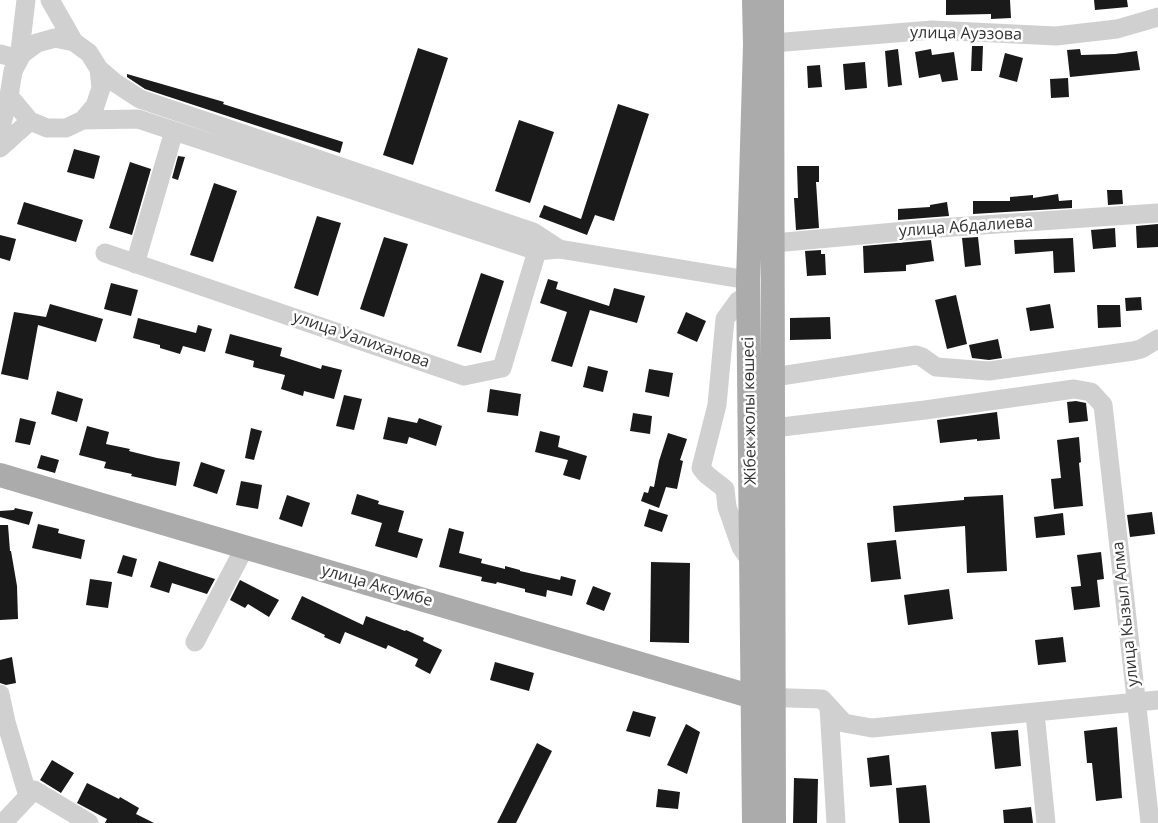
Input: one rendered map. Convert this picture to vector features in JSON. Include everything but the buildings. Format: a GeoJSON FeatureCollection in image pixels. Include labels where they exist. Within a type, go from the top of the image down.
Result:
{"type":"FeatureCollection","features":[{"type":"Feature","properties":{"kind":"main road","name":"Жібек жолы көшесі"},"geometry":{"type":"LineString","coordinates":[[754,0],[749,287],[752,563],[774,823]]}},
{"type":"Feature","properties":{"kind":"main road","name":"Жібек жолы көшесі"},"geometry":{"type":"LineString","coordinates":[[754,823],[763,697],[773,428],[772,0]]}},
{"type":"Feature","properties":{"kind":"main road","name":"улица Аксумбе"},"geometry":{"type":"LineString","coordinates":[[0,474],[763,697]]}},
{"type":"Feature","properties":{"kind":"street"},"geometry":{"type":"LineString","coordinates":[[19,58],[26,0]]}},
{"type":"Feature","properties":{"kind":"street"},"geometry":{"type":"LineString","coordinates":[[50,0],[74,42],[89,53],[99,69],[114,82],[140,99],[533,232],[559,249]]}},
{"type":"Feature","properties":{"kind":"street","name":"улица Ауэзова"},"geometry":{"type":"LineString","coordinates":[[773,43],[932,30],[1056,36],[1117,29],[1158,18]]}},
{"type":"Feature","properties":{"kind":"street"},"geometry":{"type":"LineString","coordinates":[[0,131],[9,96],[12,70],[22,54],[37,43],[55,38],[74,42]]}},
{"type":"Feature","properties":{"kind":"street"},"geometry":{"type":"LineString","coordinates":[[0,54],[19,58]]}},
{"type":"Feature","properties":{"kind":"street"},"geometry":{"type":"LineString","coordinates":[[9,96],[30,121],[47,128],[66,128],[83,120],[95,106],[101,88],[99,69]]}},
{"type":"Feature","properties":{"kind":"street"},"geometry":{"type":"LineString","coordinates":[[83,120],[138,120],[537,251],[559,249],[749,287],[725,319],[717,405],[701,468],[706,476],[726,489],[726,507],[741,547],[752,563]]}},
{"type":"Feature","properties":{"kind":"street"},"geometry":{"type":"LineString","coordinates":[[0,148],[30,121]]}},
{"type":"Feature","properties":{"kind":"street"},"geometry":{"type":"LineString","coordinates":[[135,264],[174,131]]}},
{"type":"Feature","properties":{"kind":"street","name":"улица Абдалиева"},"geometry":{"type":"LineString","coordinates":[[774,243],[939,228],[1158,213]]}},
{"type":"Feature","properties":{"kind":"street","name":"улица Уалиханова"},"geometry":{"type":"LineString","coordinates":[[105,254],[464,376],[502,368],[537,251]]}},
{"type":"Feature","properties":{"kind":"street"},"geometry":{"type":"LineString","coordinates":[[774,377],[916,355],[936,367],[989,371],[1133,351],[1141,349],[1158,339]]}},
{"type":"Feature","properties":{"kind":"street","name":"улица Кызыл Алма"},"geometry":{"type":"LineString","coordinates":[[773,428],[925,410],[1074,389],[1091,392],[1102,405],[1150,823]]}},
{"type":"Feature","properties":{"kind":"street"},"geometry":{"type":"LineString","coordinates":[[195,642],[245,547]]}},
{"type":"Feature","properties":{"kind":"street"},"geometry":{"type":"LineString","coordinates":[[0,694],[6,722],[28,796]]}},
{"type":"Feature","properties":{"kind":"street"},"geometry":{"type":"LineString","coordinates":[[763,697],[822,700],[844,723],[872,728],[1158,700]]}},
{"type":"Feature","properties":{"kind":"street"},"geometry":{"type":"LineString","coordinates":[[830,708],[836,823]]}},
{"type":"Feature","properties":{"kind":"street"},"geometry":{"type":"LineString","coordinates":[[1035,713],[1046,823]]}},
{"type":"Feature","properties":{"kind":"street"},"geometry":{"type":"LineString","coordinates":[[3,823],[34,790],[89,823]]}}]}
